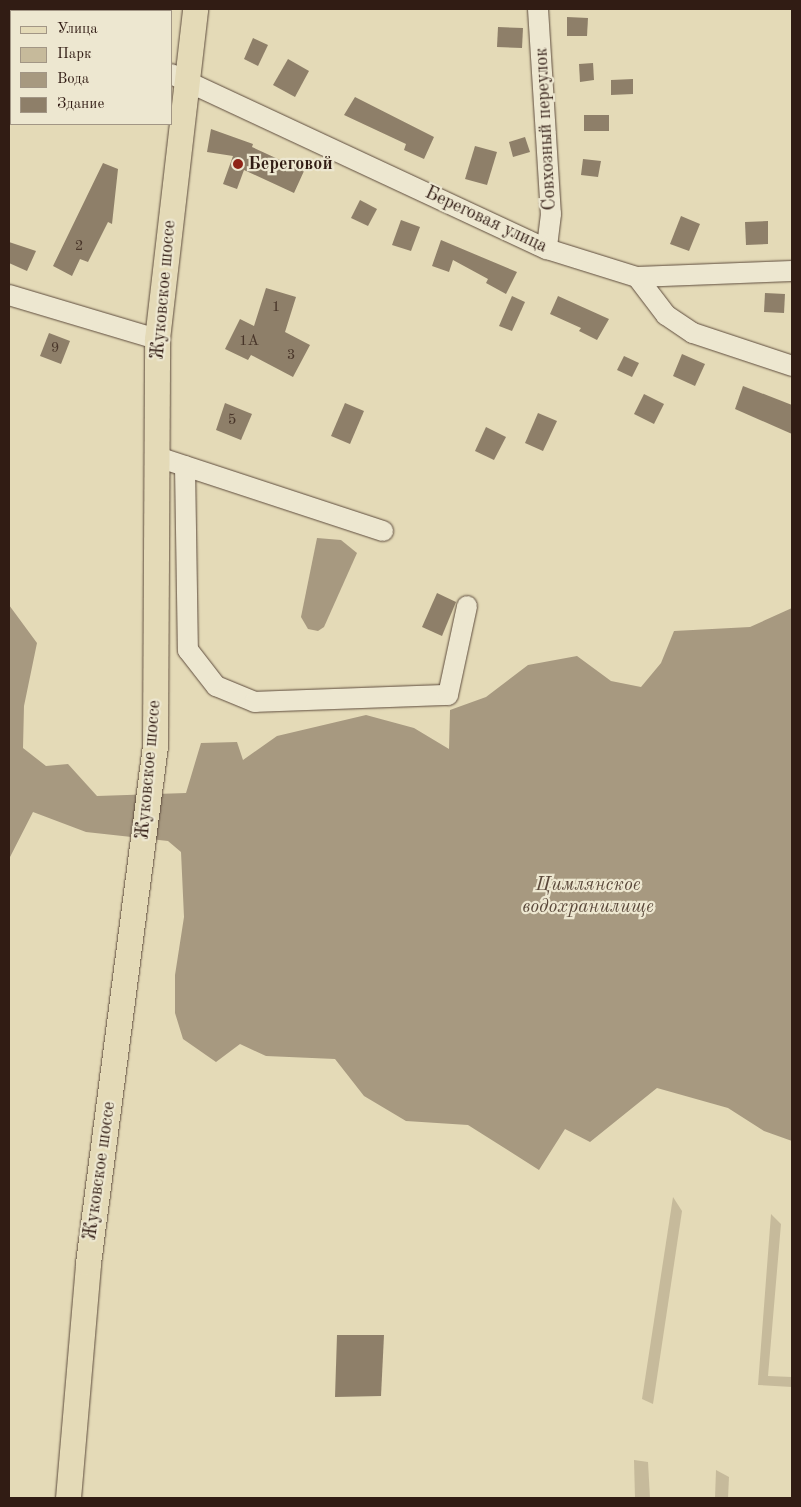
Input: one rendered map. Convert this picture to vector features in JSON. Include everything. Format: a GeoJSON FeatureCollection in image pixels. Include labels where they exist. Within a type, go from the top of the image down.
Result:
{"type":"FeatureCollection","features":[{"type":"Feature","properties":{"kind":"main road","name":"Жуковское шоссе"},"geometry":{"type":"LineString","coordinates":[[68,1498],[88,1263],[140,880],[155,746],[158,457],[157,339],[179,78],[195,9]]}},
{"type":"Feature","properties":{"kind":"street","name":"Совхозный переулок"},"geometry":{"type":"LineString","coordinates":[[538,9],[551,214],[547,249]]}},
{"type":"Feature","properties":{"kind":"street","name":"Береговая улица"},"geometry":{"type":"LineString","coordinates":[[179,78],[547,249],[637,277],[792,271]]}},
{"type":"Feature","properties":{"kind":"street"},"geometry":{"type":"LineString","coordinates":[[637,277],[666,314],[693,333],[792,366]]}},
{"type":"Feature","properties":{"kind":"street"},"geometry":{"type":"LineString","coordinates":[[9,295],[157,339]]}},
{"type":"Feature","properties":{"kind":"street"},"geometry":{"type":"LineString","coordinates":[[158,457],[383,531]]}},
{"type":"Feature","properties":{"kind":"street"},"geometry":{"type":"LineString","coordinates":[[185,466],[188,650],[216,686],[255,702],[448,695],[467,606]]}},
{"type":"Feature","properties":{"kind":"green space"},"geometry":{"type":"Polygon","coordinates":[[[673,1197],[682,1211],[653,1404],[642,1399],[673,1197]]]}},
{"type":"Feature","properties":{"kind":"green space"},"geometry":{"type":"Polygon","coordinates":[[[771,1214],[781,1224],[768,1376],[792,1377],[792,1387],[758,1385],[771,1214]]]}},
{"type":"Feature","properties":{"kind":"green space"},"geometry":{"type":"Polygon","coordinates":[[[634,1460],[648,1462],[650,1498],[635,1498],[634,1460]]]}},
{"type":"Feature","properties":{"kind":"green space"},"geometry":{"type":"Polygon","coordinates":[[[716,1470],[729,1477],[728,1498],[715,1498],[716,1470]]]}},
{"type":"Feature","properties":{"kind":"water"},"geometry":{"type":"Polygon","coordinates":[[[317,538],[341,540],[357,553],[324,627],[318,631],[308,629],[301,617],[317,538]]]}},
{"type":"Feature","properties":{"kind":"water","name":"Цимлянское водохранилище"},"geometry":{"type":"Polygon","coordinates":[[[9,605],[37,643],[24,706],[23,748],[46,766],[68,764],[97,796],[186,793],[201,743],[237,742],[243,760],[277,736],[366,715],[414,728],[449,749],[450,710],[486,697],[528,665],[577,656],[611,681],[641,687],[661,663],[674,631],[750,627],[792,608],[792,1141],[764,1131],[728,1108],[657,1088],[590,1142],[565,1129],[539,1170],[468,1125],[406,1121],[364,1096],[335,1059],[266,1056],[240,1044],[216,1062],[183,1039],[175,1013],[175,975],[184,917],[181,852],[168,841],[86,832],[33,812],[9,859],[9,605]]]}},
{"type":"Feature","properties":{"kind":"building"},"geometry":{"type":"Polygon","coordinates":[[[567,17],[588,18],[587,36],[567,36],[567,17]]]}},
{"type":"Feature","properties":{"kind":"building"},"geometry":{"type":"Polygon","coordinates":[[[498,27],[523,28],[522,48],[497,47],[498,27]]]}},
{"type":"Feature","properties":{"kind":"building"},"geometry":{"type":"Polygon","coordinates":[[[253,38],[268,45],[258,66],[244,59],[253,38]]]}},
{"type":"Feature","properties":{"kind":"building"},"geometry":{"type":"Polygon","coordinates":[[[288,59],[309,71],[295,97],[273,85],[288,59]]]}},
{"type":"Feature","properties":{"kind":"building"},"geometry":{"type":"Polygon","coordinates":[[[593,63],[594,80],[580,82],[579,64],[593,63]]]}},
{"type":"Feature","properties":{"kind":"building"},"geometry":{"type":"Polygon","coordinates":[[[633,79],[633,94],[611,95],[611,80],[633,79]]]}},
{"type":"Feature","properties":{"kind":"building"},"geometry":{"type":"Polygon","coordinates":[[[355,97],[434,137],[424,159],[404,150],[406,144],[344,115],[355,97]]]}},
{"type":"Feature","properties":{"kind":"building"},"geometry":{"type":"Polygon","coordinates":[[[584,115],[609,115],[609,131],[584,131],[584,115]]]}},
{"type":"Feature","properties":{"kind":"building"},"geometry":{"type":"Polygon","coordinates":[[[211,129],[253,144],[252,147],[304,171],[294,193],[244,170],[237,189],[223,184],[233,156],[207,152],[211,129]]]}},
{"type":"Feature","properties":{"kind":"building"},"geometry":{"type":"Polygon","coordinates":[[[525,137],[530,152],[513,157],[509,142],[525,137]]]}},
{"type":"Feature","properties":{"kind":"building"},"geometry":{"type":"Polygon","coordinates":[[[475,146],[497,152],[487,185],[465,179],[475,146]]]}},
{"type":"Feature","properties":{"kind":"building"},"geometry":{"type":"Polygon","coordinates":[[[583,159],[601,161],[598,177],[581,175],[583,159]]]}},
{"type":"Feature","properties":{"kind":"building"},"geometry":{"type":"Polygon","coordinates":[[[103,163],[118,169],[112,224],[108,222],[88,262],[80,259],[72,276],[53,266],[103,163]]]}},
{"type":"Feature","properties":{"kind":"building"},"geometry":{"type":"Polygon","coordinates":[[[360,200],[377,209],[368,226],[351,218],[360,200]]]}},
{"type":"Feature","properties":{"kind":"building"},"geometry":{"type":"Polygon","coordinates":[[[681,216],[700,224],[689,251],[670,244],[681,216]]]}},
{"type":"Feature","properties":{"kind":"building"},"geometry":{"type":"Polygon","coordinates":[[[401,220],[420,227],[411,251],[392,245],[401,220]]]}},
{"type":"Feature","properties":{"kind":"building"},"geometry":{"type":"Polygon","coordinates":[[[768,221],[768,244],[746,245],[745,222],[768,221]]]}},
{"type":"Feature","properties":{"kind":"building"},"geometry":{"type":"Polygon","coordinates":[[[441,240],[517,272],[506,294],[486,283],[488,279],[453,260],[449,272],[432,266],[441,240]]]}},
{"type":"Feature","properties":{"kind":"building"},"geometry":{"type":"Polygon","coordinates":[[[9,242],[36,251],[27,271],[9,263],[9,242]]]}},
{"type":"Feature","properties":{"kind":"building"},"geometry":{"type":"Polygon","coordinates":[[[266,288],[296,297],[285,332],[310,345],[293,377],[251,355],[248,360],[225,349],[240,319],[254,326],[266,288]]]}},
{"type":"Feature","properties":{"kind":"building"},"geometry":{"type":"Polygon","coordinates":[[[765,293],[785,294],[784,313],[764,312],[765,293]]]}},
{"type":"Feature","properties":{"kind":"building"},"geometry":{"type":"Polygon","coordinates":[[[512,296],[525,302],[512,331],[499,326],[512,296]]]}},
{"type":"Feature","properties":{"kind":"building"},"geometry":{"type":"Polygon","coordinates":[[[558,296],[609,319],[597,340],[579,331],[581,328],[550,314],[558,296]]]}},
{"type":"Feature","properties":{"kind":"building"},"geometry":{"type":"Polygon","coordinates":[[[49,333],[70,341],[61,364],[40,356],[49,333]]]}},
{"type":"Feature","properties":{"kind":"building"},"geometry":{"type":"Polygon","coordinates":[[[682,354],[705,364],[695,386],[673,376],[682,354]]]}},
{"type":"Feature","properties":{"kind":"building"},"geometry":{"type":"Polygon","coordinates":[[[624,356],[639,363],[632,377],[617,370],[624,356]]]}},
{"type":"Feature","properties":{"kind":"building"},"geometry":{"type":"Polygon","coordinates":[[[743,386],[792,405],[792,434],[735,409],[743,386]]]}},
{"type":"Feature","properties":{"kind":"building"},"geometry":{"type":"Polygon","coordinates":[[[644,394],[664,404],[654,424],[634,414],[644,394]]]}},
{"type":"Feature","properties":{"kind":"building"},"geometry":{"type":"Polygon","coordinates":[[[225,403],[252,414],[241,440],[216,430],[225,403]]]}},
{"type":"Feature","properties":{"kind":"building"},"geometry":{"type":"Polygon","coordinates":[[[345,403],[364,411],[350,444],[331,436],[345,403]]]}},
{"type":"Feature","properties":{"kind":"building"},"geometry":{"type":"Polygon","coordinates":[[[538,413],[557,421],[543,451],[525,443],[538,413]]]}},
{"type":"Feature","properties":{"kind":"building"},"geometry":{"type":"Polygon","coordinates":[[[486,427],[506,437],[494,460],[475,451],[486,427]]]}},
{"type":"Feature","properties":{"kind":"building"},"geometry":{"type":"Polygon","coordinates":[[[437,593],[456,602],[442,636],[422,627],[437,593]]]}},
{"type":"Feature","properties":{"kind":"building"},"geometry":{"type":"Polygon","coordinates":[[[337,1335],[384,1335],[381,1396],[335,1397],[337,1335]]]}},
{"type":"Feature","properties":{"kind":"place","name":"Береговой"},"geometry":{"type":"Point","coordinates":[238,164]}}]}
